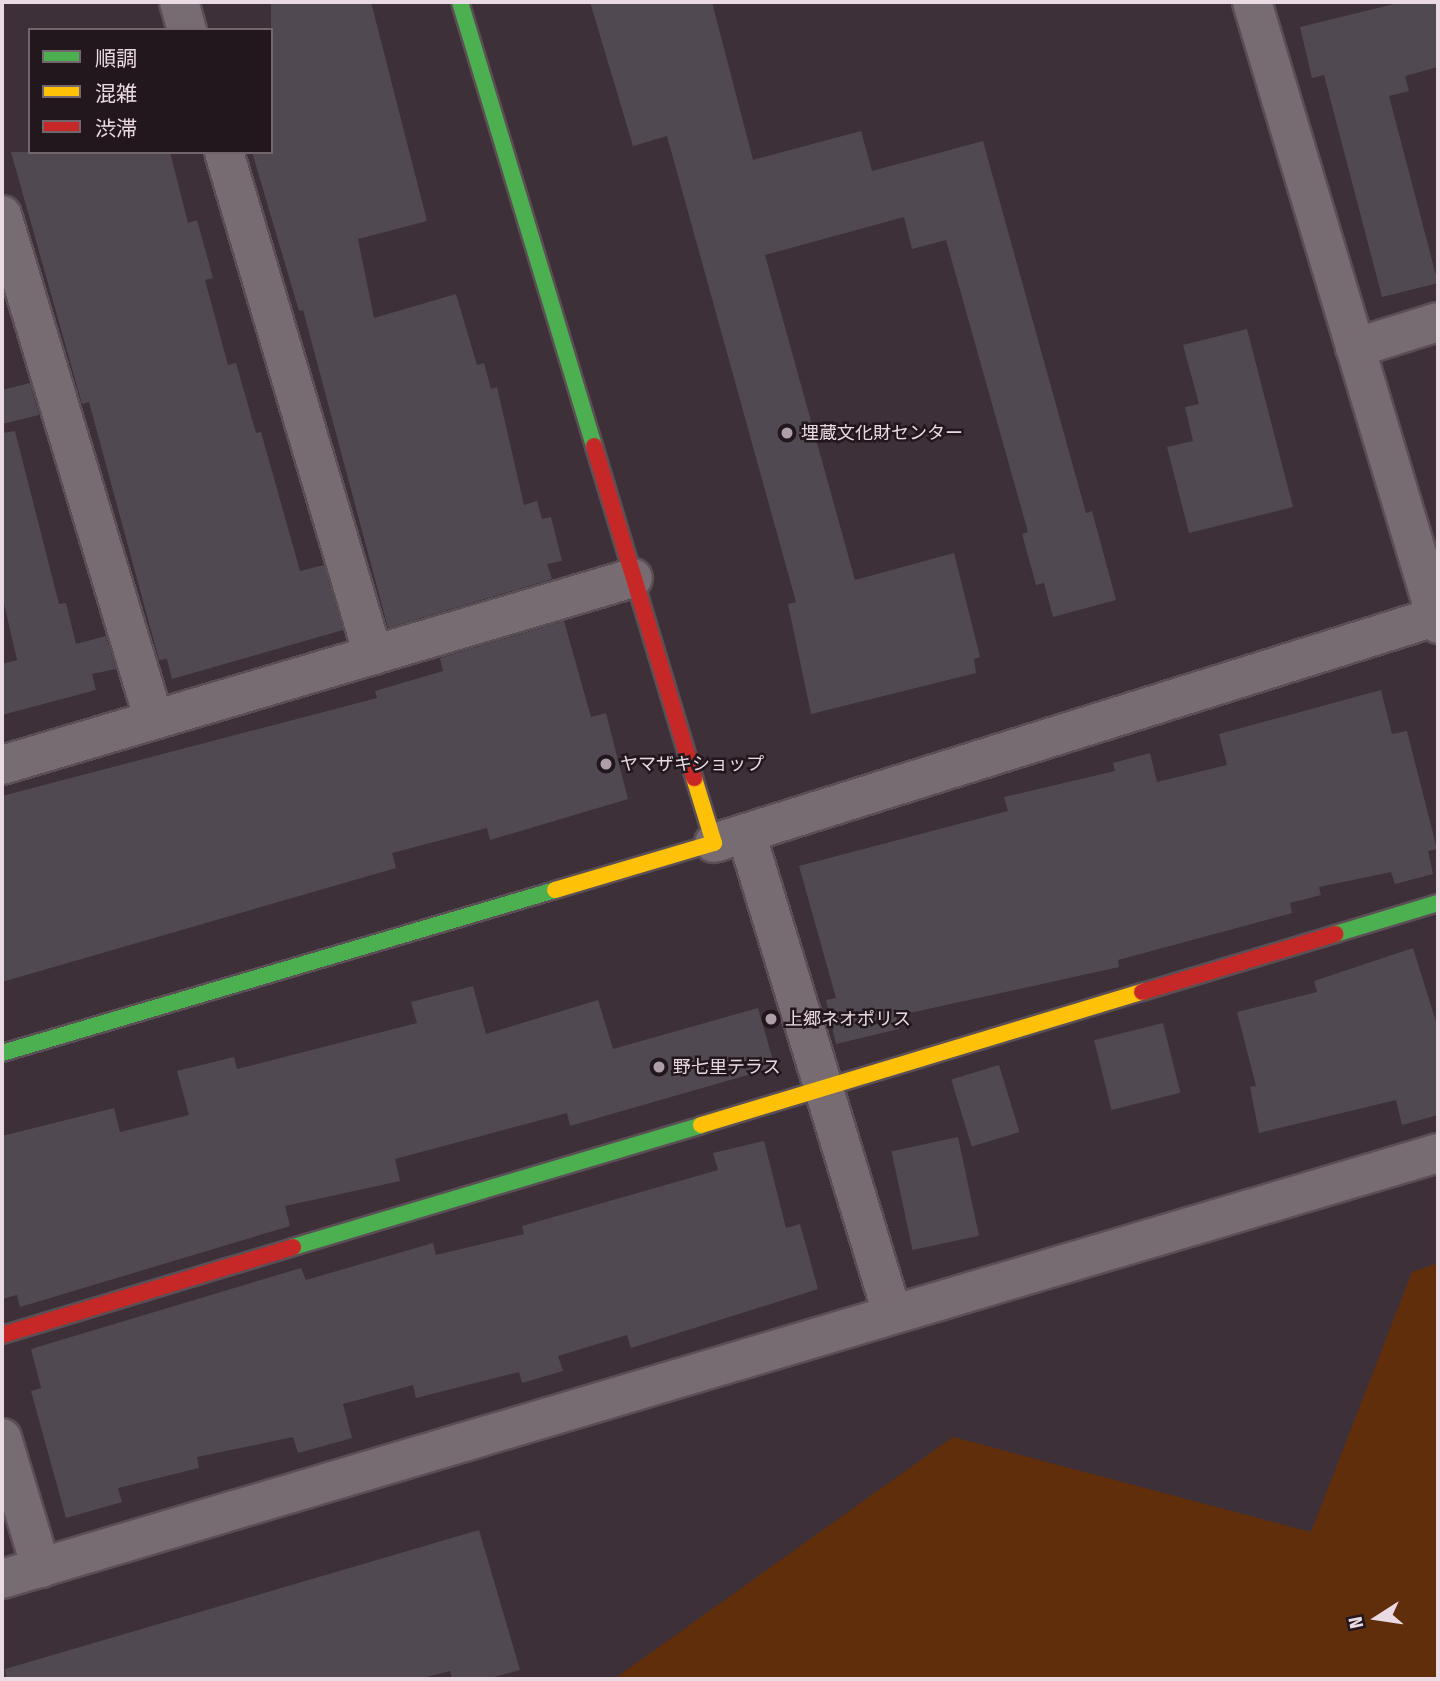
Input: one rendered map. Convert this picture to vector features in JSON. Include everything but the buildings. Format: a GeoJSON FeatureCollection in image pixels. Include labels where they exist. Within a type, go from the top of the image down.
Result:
{"type":"FeatureCollection","features":[{"type":"Feature","properties":{"kind":"street"},"geometry":{"type":"LineString","coordinates":[[179,2],[186,28]]}},
{"type":"Feature","properties":{"kind":"street"},"geometry":{"type":"LineString","coordinates":[[460,2],[633,578],[824,1084],[892,1313]]}},
{"type":"Feature","properties":{"kind":"street"},"geometry":{"type":"LineString","coordinates":[[2,1053],[730,838],[1438,619],[1252,2]]}},
{"type":"Feature","properties":{"kind":"street"},"geometry":{"type":"LineString","coordinates":[[225,154],[373,655]]}},
{"type":"Feature","properties":{"kind":"street"},"geometry":{"type":"LineString","coordinates":[[2,215],[154,720]]}},
{"type":"Feature","properties":{"kind":"street"},"geometry":{"type":"LineString","coordinates":[[1355,348],[1438,322]]}},
{"type":"Feature","properties":{"kind":"street"},"geometry":{"type":"LineString","coordinates":[[2,765],[633,578]]}},
{"type":"Feature","properties":{"kind":"street"},"geometry":{"type":"LineString","coordinates":[[2,1335],[824,1084],[1438,903]]}},
{"type":"Feature","properties":{"kind":"street"},"geometry":{"type":"LineString","coordinates":[[2,1579],[1438,1153]]}},
{"type":"Feature","properties":{"kind":"street"},"geometry":{"type":"LineString","coordinates":[[2,1438],[41,1568]]}},
{"type":"Feature","properties":{"kind":"shaded area"},"geometry":{"type":"Polygon","coordinates":[[[1438,1263],[1438,1679],[614,1679],[953,1437],[1311,1532],[1412,1272],[1438,1263]]]}},
{"type":"Feature","properties":{"kind":"traffic: fast"},"geometry":{"type":"LineString","coordinates":[[460,2],[594,446]]}},
{"type":"Feature","properties":{"kind":"traffic: fast"},"geometry":{"type":"LineString","coordinates":[[2,1053],[555,890]]}},
{"type":"Feature","properties":{"kind":"traffic: fast"},"geometry":{"type":"LineString","coordinates":[[1335,934],[1438,903]]}},
{"type":"Feature","properties":{"kind":"traffic: fast"},"geometry":{"type":"LineString","coordinates":[[293,1247],[701,1125]]}},
{"type":"Feature","properties":{"kind":"traffic: slow"},"geometry":{"type":"LineString","coordinates":[[555,890],[714,843],[694,778]]}},
{"type":"Feature","properties":{"kind":"traffic: slow"},"geometry":{"type":"LineString","coordinates":[[701,1125],[1142,992]]}},
{"type":"Feature","properties":{"kind":"traffic: jam"},"geometry":{"type":"LineString","coordinates":[[594,446],[694,778]]}},
{"type":"Feature","properties":{"kind":"traffic: jam"},"geometry":{"type":"LineString","coordinates":[[1142,992],[1335,934]]}},
{"type":"Feature","properties":{"kind":"traffic: jam"},"geometry":{"type":"LineString","coordinates":[[2,1335],[293,1247]]}},
{"type":"Feature","properties":{"kind":"place","name":"埋蔵文化財センター"},"geometry":{"type":"Point","coordinates":[787,433]}},
{"type":"Feature","properties":{"kind":"place","name":"ヤマザキショップ"},"geometry":{"type":"Point","coordinates":[606,764]}},
{"type":"Feature","properties":{"kind":"place","name":"上郷ネオポリス"},"geometry":{"type":"Point","coordinates":[771,1019]}},
{"type":"Feature","properties":{"kind":"place","name":"野七里テラス"},"geometry":{"type":"Point","coordinates":[659,1067]}}]}
